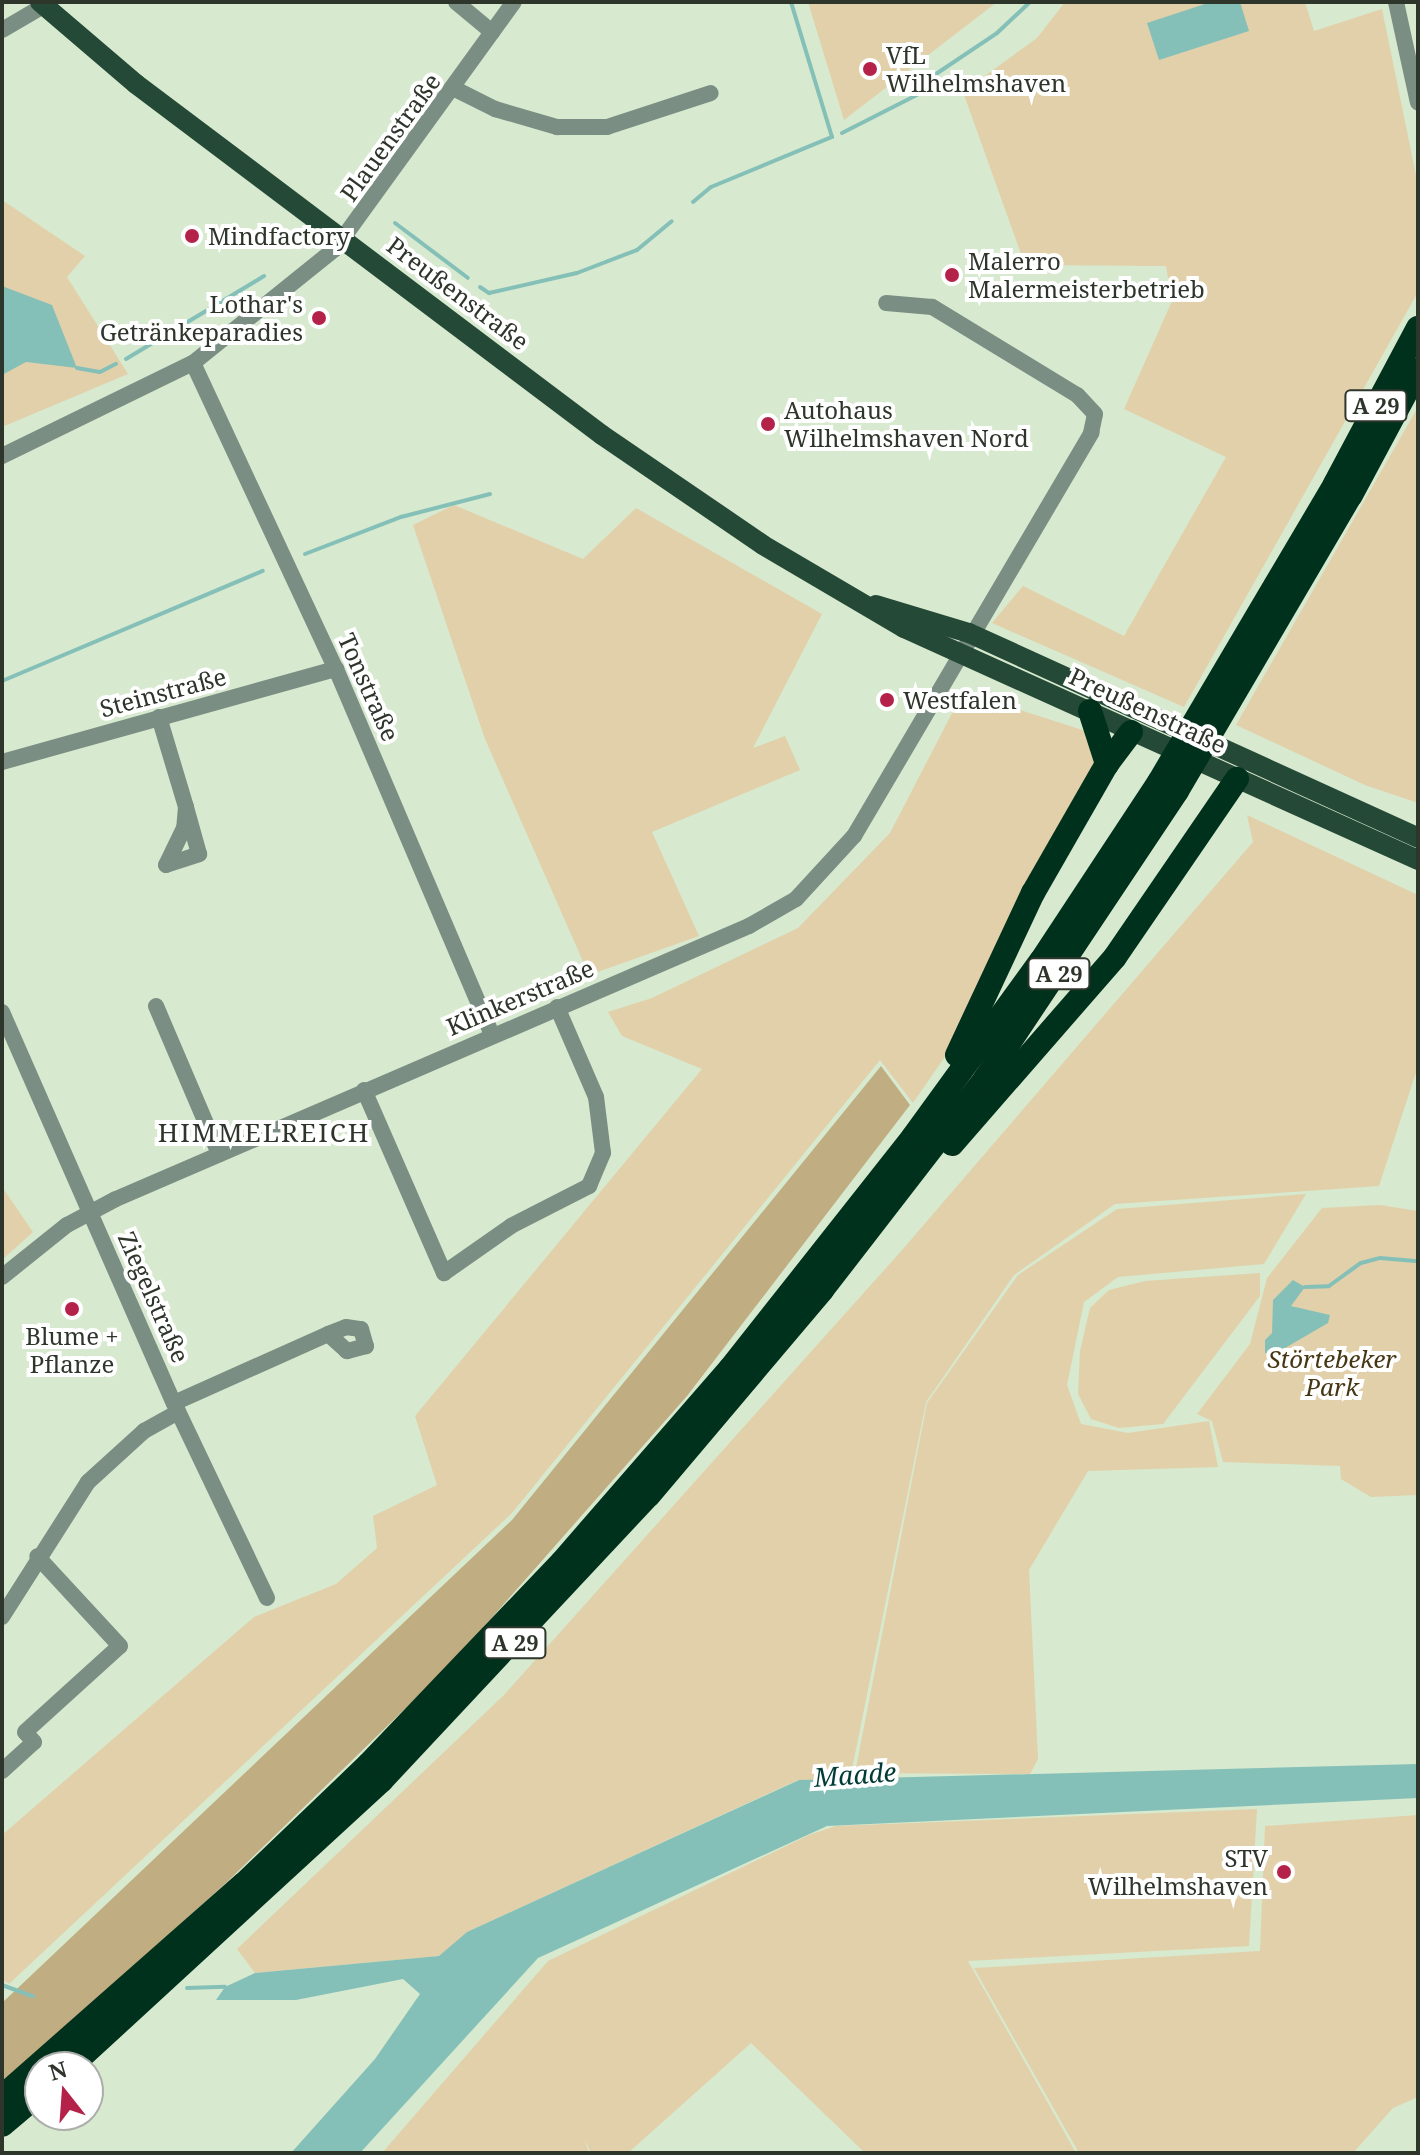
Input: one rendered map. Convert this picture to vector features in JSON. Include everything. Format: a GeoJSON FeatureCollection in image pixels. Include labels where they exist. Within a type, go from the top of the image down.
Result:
{"type":"FeatureCollection","features":[{"type":"Feature","properties":{"kind":"highway","name":"A 29"},"geometry":{"type":"LineString","coordinates":[[2,2097],[244,1884],[472,1658],[730,1369],[913,1137],[1168,787],[1418,328]]}},
{"type":"Feature","properties":{"kind":"highway","name":"A 29"},"geometry":{"type":"LineString","coordinates":[[88,2051],[259,1899],[488,1672],[720,1414],[912,1174],[1023,1027],[1168,787],[1351,495],[1418,370]]}},
{"type":"Feature","properties":{"kind":"highway"},"geometry":{"type":"LineString","coordinates":[[1090,711],[1107,764]]}},
{"type":"Feature","properties":{"kind":"highway"},"geometry":{"type":"LineString","coordinates":[[913,1137],[924,1106],[971,1030],[1012,933],[1107,764],[1131,732]]}},
{"type":"Feature","properties":{"kind":"highway"},"geometry":{"type":"LineString","coordinates":[[912,1174],[944,1152],[1081,1000],[1177,873],[1237,779]]}},
{"type":"Feature","properties":{"kind":"highway"},"geometry":{"type":"LineString","coordinates":[[2,2125],[24,2106]]}},
{"type":"Feature","properties":{"kind":"main road","name":"Preußenstraße"},"geometry":{"type":"LineString","coordinates":[[44,3],[136,84],[687,497],[860,601],[958,652],[1418,860]]}},
{"type":"Feature","properties":{"kind":"main road","name":"Preußenstraße"},"geometry":{"type":"LineString","coordinates":[[860,601],[969,633],[1418,838]]}},
{"type":"Feature","properties":{"kind":"main road"},"geometry":{"type":"LineString","coordinates":[[1131,732],[1157,719]]}},
{"type":"Feature","properties":{"kind":"main road"},"geometry":{"type":"LineString","coordinates":[[1234,754],[1237,779]]}},
{"type":"Feature","properties":{"kind":"street"},"geometry":{"type":"LineString","coordinates":[[456,2],[492,32]]}},
{"type":"Feature","properties":{"kind":"street","name":"Plauenstraße"},"geometry":{"type":"LineString","coordinates":[[2,456],[193,363],[344,239],[455,89],[514,2]]}},
{"type":"Feature","properties":{"kind":"street"},"geometry":{"type":"LineString","coordinates":[[1396,2],[1418,103]]}},
{"type":"Feature","properties":{"kind":"street"},"geometry":{"type":"LineString","coordinates":[[2,30],[44,3]]}},
{"type":"Feature","properties":{"kind":"street"},"geometry":{"type":"LineString","coordinates":[[455,89],[495,109],[557,127],[607,127],[711,93]]}},
{"type":"Feature","properties":{"kind":"street","name":"Klinkerstraße"},"geometry":{"type":"LineString","coordinates":[[2,1277],[90,1212],[492,1034],[712,943],[796,899],[854,836],[969,633],[1091,433],[1095,414],[1077,395],[932,307],[886,303]]}},
{"type":"Feature","properties":{"kind":"street","name":"Tonstraße"},"geometry":{"type":"LineString","coordinates":[[193,363],[336,669],[492,1034]]}},
{"type":"Feature","properties":{"kind":"street","name":"Steinstraße"},"geometry":{"type":"LineString","coordinates":[[2,762],[336,669]]}},
{"type":"Feature","properties":{"kind":"street"},"geometry":{"type":"LineString","coordinates":[[159,717],[186,807]]}},
{"type":"Feature","properties":{"kind":"street"},"geometry":{"type":"LineString","coordinates":[[156,1006],[219,1154]]}},
{"type":"Feature","properties":{"kind":"street"},"geometry":{"type":"LineString","coordinates":[[364,1090],[444,1273],[511,1226],[589,1186],[603,1153],[596,1097],[557,1007]]}},
{"type":"Feature","properties":{"kind":"street","name":"Ziegelstraße"},"geometry":{"type":"LineString","coordinates":[[2,1012],[176,1408],[267,1598]]}},
{"type":"Feature","properties":{"kind":"street"},"geometry":{"type":"LineString","coordinates":[[2,1617],[37,1556],[88,1482],[144,1431],[176,1408],[328,1334]]}},
{"type":"Feature","properties":{"kind":"street"},"geometry":{"type":"LineString","coordinates":[[2,1771],[34,1742],[25,1732],[120,1646],[37,1556]]}},
{"type":"Feature","properties":{"kind":"green space","name":"VfL Wilhelmshaven"},"geometry":{"type":"Polygon","coordinates":[[[808,2],[997,2],[844,120],[808,2]]]}},
{"type":"Feature","properties":{"kind":"green space"},"geometry":{"type":"Polygon","coordinates":[[[1065,2],[1305,2],[1314,31],[1382,9],[1418,185],[1418,292],[1184,707],[992,623],[1023,586],[1124,636],[1226,457],[1124,409],[1172,301],[1166,266],[1025,265],[963,92],[1037,38],[1065,2]]]}},
{"type":"Feature","properties":{"kind":"green space"},"geometry":{"type":"Polygon","coordinates":[[[2,200],[85,256],[67,277],[128,374],[2,427],[2,200]]]}},
{"type":"Feature","properties":{"kind":"green space"},"geometry":{"type":"Polygon","coordinates":[[[1418,407],[1418,803],[1365,785],[1236,725],[1418,407]]]}},
{"type":"Feature","properties":{"kind":"green space"},"geometry":{"type":"Polygon","coordinates":[[[454,505],[583,559],[636,508],[822,614],[753,748],[785,736],[800,770],[652,832],[699,936],[589,975],[485,739],[413,525],[454,505]]]}},
{"type":"Feature","properties":{"kind":"green space"},"geometry":{"type":"Polygon","coordinates":[[[963,692],[1095,734],[1100,760],[960,1035],[913,1103],[880,1060],[512,1513],[9,1984],[2,1979],[2,1835],[254,1617],[336,1584],[377,1548],[373,1516],[437,1485],[415,1416],[702,1069],[622,1036],[608,1012],[652,998],[798,928],[890,833],[963,692]]]}},
{"type":"Feature","properties":{"kind":"green space"},"geometry":{"type":"Polygon","coordinates":[[[1247,815],[1418,895],[1418,1066],[1379,1186],[1115,1204],[1014,1275],[926,1402],[850,1779],[798,1780],[467,1932],[440,1956],[255,1973],[237,1949],[504,1695],[903,1249],[1253,842],[1247,815]]]}},
{"type":"Feature","properties":{"kind":"green space"},"geometry":{"type":"Polygon","coordinates":[[[2,1187],[33,1232],[2,1260],[2,1187]]]}},
{"type":"Feature","properties":{"kind":"green space"},"geometry":{"type":"Polygon","coordinates":[[[1306,1194],[1264,1264],[1118,1277],[1084,1302],[1067,1385],[1081,1424],[1128,1433],[1209,1421],[1218,1467],[1088,1471],[1029,1570],[1038,1759],[1030,1774],[855,1773],[927,1403],[1018,1275],[1117,1209],[1306,1194]]]}},
{"type":"Feature","properties":{"kind":"green space","name":"Störtebeker Park"},"geometry":{"type":"Polygon","coordinates":[[[1380,1205],[1418,1211],[1418,1495],[1371,1497],[1341,1479],[1340,1466],[1223,1462],[1212,1421],[1197,1414],[1250,1344],[1267,1278],[1322,1208],[1380,1205]]]}},
{"type":"Feature","properties":{"kind":"green space"},"geometry":{"type":"Polygon","coordinates":[[[1260,1273],[1260,1296],[1163,1424],[1119,1428],[1091,1419],[1078,1394],[1080,1351],[1090,1308],[1109,1290],[1145,1281],[1260,1273]]]}},
{"type":"Feature","properties":{"kind":"green space"},"geometry":{"type":"Polygon","coordinates":[[[1257,1809],[1249,1946],[968,1961],[1076,2153],[865,2153],[751,2043],[628,2153],[591,2153],[584,2138],[589,2153],[382,2153],[548,1961],[809,1835],[836,1826],[1257,1809]]]}},
{"type":"Feature","properties":{"kind":"green space"},"geometry":{"type":"Polygon","coordinates":[[[1418,1815],[1418,2097],[1393,2108],[1353,2153],[1079,2153],[974,1968],[1260,1951],[1265,1826],[1418,1815]]]}},
{"type":"Feature","properties":{"kind":"shaded area"},"geometry":{"type":"Polygon","coordinates":[[[881,1066],[910,1105],[687,1396],[451,1664],[227,1882],[41,2051],[24,2051],[24,2066],[2,2086],[2,2003],[512,1520],[881,1066]]]}},
{"type":"Feature","properties":{"kind":"water"},"geometry":{"type":"Polygon","coordinates":[[[1211,2],[1240,2],[1249,31],[1159,60],[1147,23],[1211,2]]]}},
{"type":"Feature","properties":{"kind":"water"},"geometry":{"type":"Polygon","coordinates":[[[2,286],[52,305],[77,368],[26,362],[2,375],[2,286]]]}},
{"type":"Feature","properties":{"kind":"water"},"geometry":{"type":"Polygon","coordinates":[[[1293,1280],[1305,1287],[1291,1306],[1330,1315],[1328,1323],[1273,1355],[1265,1353],[1265,1340],[1272,1333],[1273,1300],[1293,1280]]]}},
{"type":"Feature","properties":{"kind":"water"},"geometry":{"type":"Polygon","coordinates":[[[1418,1764],[1418,1798],[827,1826],[538,1958],[360,2153],[291,2153],[375,2059],[420,1994],[403,1979],[296,2000],[216,2000],[225,1987],[255,1973],[439,1956],[467,1932],[799,1780],[1418,1764]]]}},
{"type":"Feature","properties":{"kind":"waterway"},"geometry":{"type":"LineString","coordinates":[[693,202],[711,187],[832,137],[791,2]]}},
{"type":"Feature","properties":{"kind":"waterway"},"geometry":{"type":"LineString","coordinates":[[842,133],[919,94],[933,76],[997,33],[1030,2]]}},
{"type":"Feature","properties":{"kind":"waterway"},"geometry":{"type":"LineString","coordinates":[[480,287],[489,293],[577,273],[637,250],[672,221]]}},
{"type":"Feature","properties":{"kind":"waterway"},"geometry":{"type":"LineString","coordinates":[[395,223],[468,278]]}},
{"type":"Feature","properties":{"kind":"waterway"},"geometry":{"type":"LineString","coordinates":[[126,359],[264,276]]}},
{"type":"Feature","properties":{"kind":"waterway"},"geometry":{"type":"LineString","coordinates":[[77,368],[100,372],[116,364]]}},
{"type":"Feature","properties":{"kind":"waterway"},"geometry":{"type":"LineString","coordinates":[[305,554],[401,517],[490,494]]}},
{"type":"Feature","properties":{"kind":"waterway"},"geometry":{"type":"LineString","coordinates":[[2,681],[263,571]]}},
{"type":"Feature","properties":{"kind":"waterway"},"geometry":{"type":"LineString","coordinates":[[1305,1287],[1329,1286],[1361,1263],[1380,1258],[1418,1261]]}},
{"type":"Feature","properties":{"kind":"waterway"},"geometry":{"type":"LineString","coordinates":[[2,1985],[33,1996]]}},
{"type":"Feature","properties":{"kind":"waterway"},"geometry":{"type":"LineString","coordinates":[[187,1988],[225,1987]]}},
{"type":"Feature","properties":{"kind":"place","name":"VfL Wilhelmshaven"},"geometry":{"type":"Point","coordinates":[870,69]}},
{"type":"Feature","properties":{"kind":"place","name":"Mindfactory"},"geometry":{"type":"Point","coordinates":[192,236]}},
{"type":"Feature","properties":{"kind":"place","name":"Malerro Malermeisterbetrieb"},"geometry":{"type":"Point","coordinates":[952,275]}},
{"type":"Feature","properties":{"kind":"place","name":"Lothar's Getränkeparadies"},"geometry":{"type":"Point","coordinates":[319,318]}},
{"type":"Feature","properties":{"kind":"place","name":"Autohaus Wilhelmshaven Nord"},"geometry":{"type":"Point","coordinates":[768,424]}},
{"type":"Feature","properties":{"kind":"place","name":"Westfalen"},"geometry":{"type":"Point","coordinates":[887,700]}},
{"type":"Feature","properties":{"kind":"place","name":"Blume + Pflanze"},"geometry":{"type":"Point","coordinates":[72,1309]}},
{"type":"Feature","properties":{"kind":"place","name":"STV Wilhelmshaven"},"geometry":{"type":"Point","coordinates":[1284,1872]}},
{"type":"Feature","properties":{"kind":"district","name":"HIMMELREICH"},"geometry":{"type":"Point","coordinates":[264,1133]}},
{"type":"Feature","properties":{"kind":"water label","name":"Maade"},"geometry":{"type":"Point","coordinates":[855,1775]}}]}
